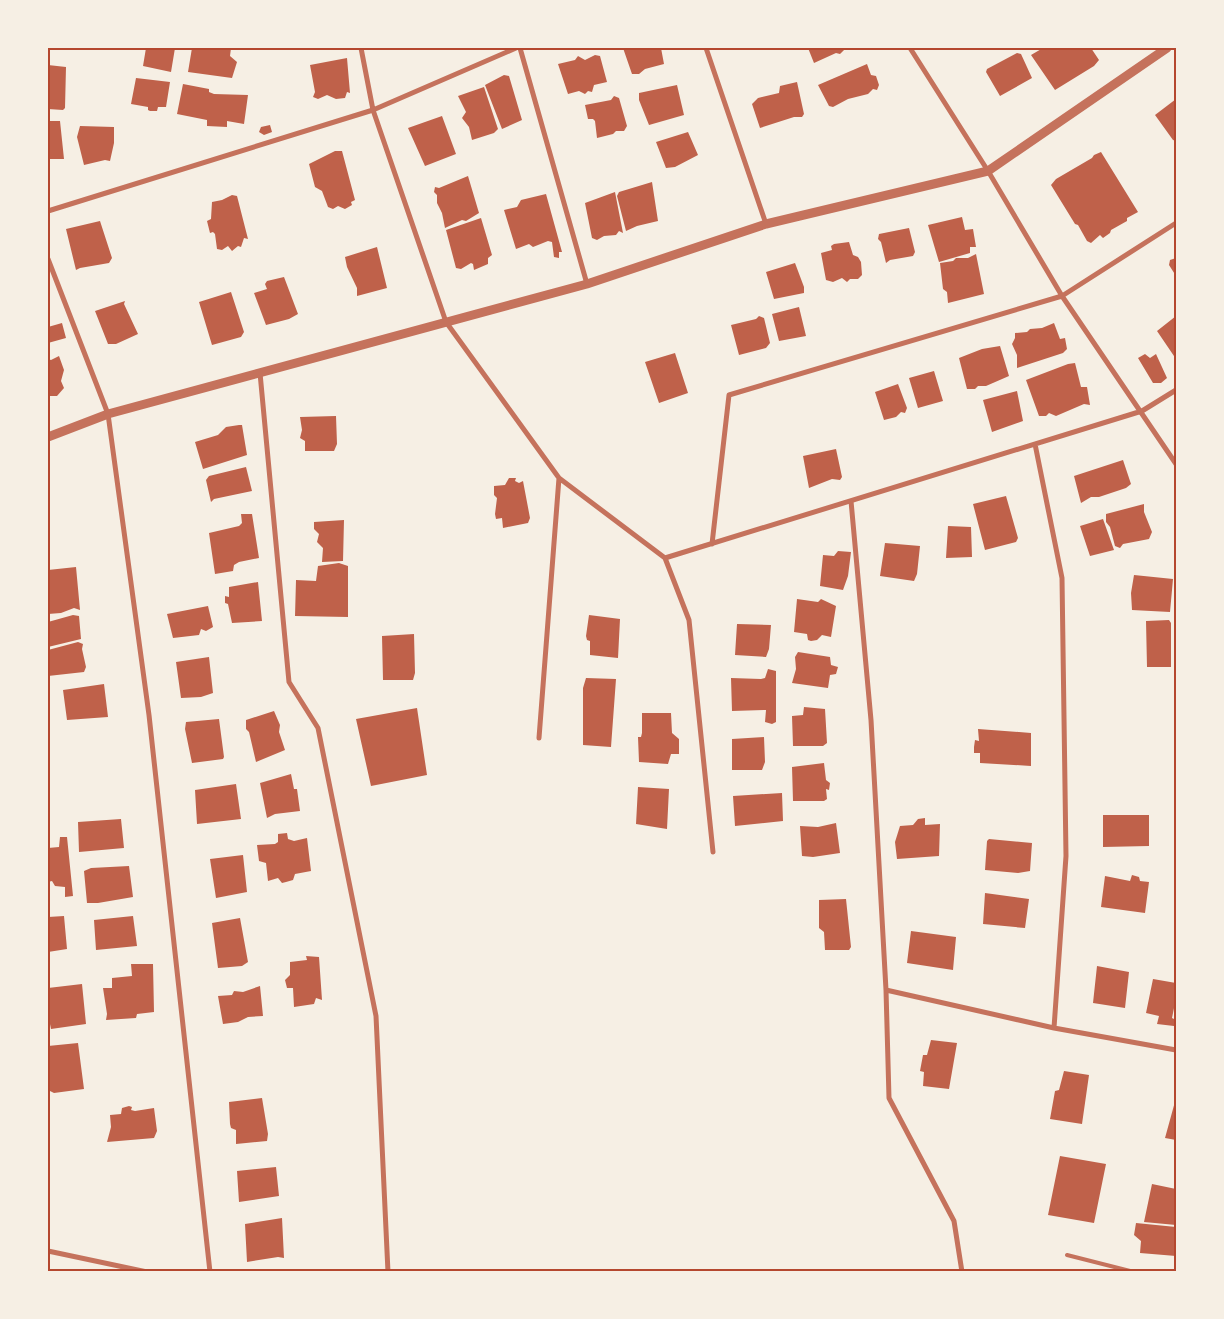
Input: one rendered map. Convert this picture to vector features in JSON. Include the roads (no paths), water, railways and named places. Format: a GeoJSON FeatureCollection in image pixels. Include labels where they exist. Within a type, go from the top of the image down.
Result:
{"type":"FeatureCollection","features":[{"type":"Feature","properties":{"kind":"street"},"geometry":{"type":"LineString","coordinates":[[361,48],[373,110],[446,322],[559,478],[665,558],[689,620],[713,852]]}},
{"type":"Feature","properties":{"kind":"street"},"geometry":{"type":"LineString","coordinates":[[48,211],[373,110],[516,48]]}},
{"type":"Feature","properties":{"kind":"street"},"geometry":{"type":"LineString","coordinates":[[520,48],[586,284]]}},
{"type":"Feature","properties":{"kind":"street"},"geometry":{"type":"LineString","coordinates":[[706,48],[766,224]]}},
{"type":"Feature","properties":{"kind":"street"},"geometry":{"type":"LineString","coordinates":[[910,48],[988,171],[1062,296],[1142,411],[1176,464]]}},
{"type":"Feature","properties":{"kind":"street"},"geometry":{"type":"LineString","coordinates":[[48,437],[108,414],[586,284],[766,224],[988,171],[1167,48]]}},
{"type":"Feature","properties":{"kind":"street"},"geometry":{"type":"LineString","coordinates":[[712,544],[729,394],[1062,296],[1176,223]]}},
{"type":"Feature","properties":{"kind":"street"},"geometry":{"type":"LineString","coordinates":[[48,258],[108,414],[149,715],[210,1272]]}},
{"type":"Feature","properties":{"kind":"street"},"geometry":{"type":"LineString","coordinates":[[260,373],[289,682],[318,728],[376,1016],[388,1272]]}},
{"type":"Feature","properties":{"kind":"street"},"geometry":{"type":"LineString","coordinates":[[665,558],[1142,411],[1176,390]]}},
{"type":"Feature","properties":{"kind":"street"},"geometry":{"type":"LineString","coordinates":[[1035,444],[1062,578],[1066,856],[1054,1028]]}},
{"type":"Feature","properties":{"kind":"street"},"geometry":{"type":"LineString","coordinates":[[539,738],[559,478]]}},
{"type":"Feature","properties":{"kind":"street"},"geometry":{"type":"LineString","coordinates":[[851,501],[871,720],[886,990],[889,1098],[954,1221],[962,1272]]}},
{"type":"Feature","properties":{"kind":"street"},"geometry":{"type":"LineString","coordinates":[[886,990],[1054,1028],[1176,1050]]}},
{"type":"Feature","properties":{"kind":"street"},"geometry":{"type":"LineString","coordinates":[[48,1251],[146,1272]]}},
{"type":"Feature","properties":{"kind":"lane"},"geometry":{"type":"LineString","coordinates":[[1067,1255],[1134,1272]]}}]}
